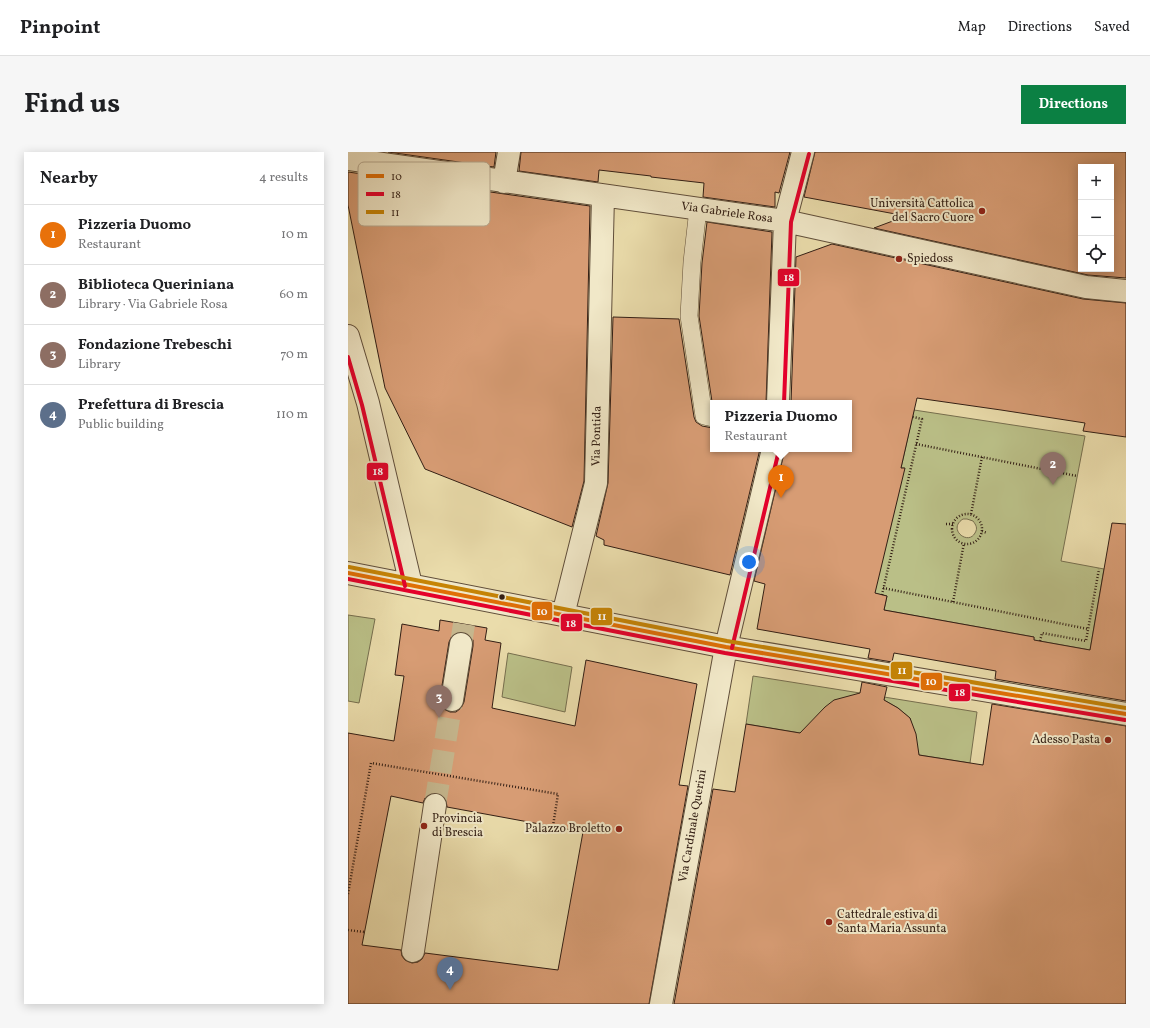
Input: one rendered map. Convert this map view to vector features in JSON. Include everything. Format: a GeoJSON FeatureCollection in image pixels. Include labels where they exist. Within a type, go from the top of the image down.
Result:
{"type":"FeatureCollection","features":[{"type":"Feature","properties":{"kind":"street"},"geometry":{"type":"LineString","coordinates":[[504,182],[509,152]]}},
{"type":"Feature","properties":{"kind":"street"},"geometry":{"type":"LineString","coordinates":[[778,400],[785,221],[803,152]]}},
{"type":"Feature","properties":{"kind":"street","name":"Via Gabriele Rosa"},"geometry":{"type":"LineString","coordinates":[[348,159],[368,162]]}},
{"type":"Feature","properties":{"kind":"street","name":"Via Gabriele Rosa"},"geometry":{"type":"LineString","coordinates":[[490,180],[785,221],[1086,288],[1126,291]]}},
{"type":"Feature","properties":{"kind":"street","name":"Via Pontida"},"geometry":{"type":"LineString","coordinates":[[563,615],[596,483],[603,196]]}},
{"type":"Feature","properties":{"kind":"street"},"geometry":{"type":"LineString","coordinates":[[348,336],[368,403],[411,585]]}},
{"type":"Feature","properties":{"kind":"street","name":"Via Cardinale Querini"},"geometry":{"type":"LineString","coordinates":[[661,1004],[726,647],[771,452]]}},
{"type":"Feature","properties":{"kind":"street"},"geometry":{"type":"LineString","coordinates":[[348,573],[726,647],[1126,714]]}},
{"type":"Feature","properties":{"kind":"street"},"geometry":{"type":"LineString","coordinates":[[452,700],[461,644]]}},
{"type":"Feature","properties":{"kind":"street"},"geometry":{"type":"LineString","coordinates":[[413,951],[435,805]]}},
{"type":"Feature","properties":{"kind":"lane"},"geometry":{"type":"LineString","coordinates":[[698,209],[692,262],[689,316],[704,416],[710,417]]}},
{"type":"Feature","properties":{"kind":"path"},"geometry":{"type":"LineString","coordinates":[[882,594],[922,419],[913,417]]}},
{"type":"Feature","properties":{"kind":"path"},"geometry":{"type":"LineString","coordinates":[[916,444],[1077,476]]}},
{"type":"Feature","properties":{"kind":"path"},"geometry":{"type":"LineString","coordinates":[[971,514],[982,457]]}},
{"type":"Feature","properties":{"kind":"path"},"geometry":{"type":"LineString","coordinates":[[966,513],[971,514],[978,519],[982,527],[982,531],[976,541],[972,543],[960,542],[954,536],[952,528],[953,524],[958,516],[966,513]]}},
{"type":"Feature","properties":{"kind":"path"},"geometry":{"type":"LineString","coordinates":[[946,524],[953,524]]}},
{"type":"Feature","properties":{"kind":"path"},"geometry":{"type":"LineString","coordinates":[[982,531],[987,533]]}},
{"type":"Feature","properties":{"kind":"path"},"geometry":{"type":"LineString","coordinates":[[953,602],[964,543]]}},
{"type":"Feature","properties":{"kind":"path"},"geometry":{"type":"LineString","coordinates":[[1040,641],[1042,633],[1086,641],[1099,569]]}},
{"type":"Feature","properties":{"kind":"path"},"geometry":{"type":"LineString","coordinates":[[883,588],[1088,629]]}},
{"type":"Feature","properties":{"kind":"path"},"geometry":{"type":"LineString","coordinates":[[348,930],[364,932]]}},
{"type":"Feature","properties":{"kind":"green space"},"geometry":{"type":"Polygon","coordinates":[[[914,410],[1085,436],[1061,561],[1104,569],[1090,650],[1034,640],[1034,637],[884,610],[887,596],[873,593],[904,468],[901,468],[914,410]],[[963,519],[957,527],[960,535],[968,538],[972,537],[975,533],[976,525],[973,521],[963,519]]]}},
{"type":"Feature","properties":{"kind":"green space"},"geometry":{"type":"Polygon","coordinates":[[[348,615],[375,619],[359,703],[348,701],[348,615]]]}},
{"type":"Feature","properties":{"kind":"green space"},"geometry":{"type":"Polygon","coordinates":[[[508,653],[572,667],[565,712],[502,697],[508,653]]]}},
{"type":"Feature","properties":{"kind":"green space"},"geometry":{"type":"Polygon","coordinates":[[[753,676],[860,693],[860,695],[806,734],[746,724],[753,676]]]}},
{"type":"Feature","properties":{"kind":"green space"},"geometry":{"type":"Polygon","coordinates":[[[884,697],[977,712],[970,763],[919,755],[910,718],[898,708],[884,700],[884,697]]]}},
{"type":"Feature","properties":{"kind":"building"},"geometry":{"type":"Polygon","coordinates":[[[388,152],[496,152],[494,167],[490,166],[490,162],[459,162],[388,152]]]}},
{"type":"Feature","properties":{"kind":"building"},"geometry":{"type":"Polygon","coordinates":[[[521,152],[790,152],[779,193],[775,192],[775,207],[703,197],[704,183],[599,170],[598,182],[519,171],[521,152]]]}},
{"type":"Feature","properties":{"kind":"building","name":"Università Cattolica del Sacro Cuore"},"geometry":{"type":"Polygon","coordinates":[[[815,152],[1126,152],[1126,278],[1088,275],[874,228],[906,216],[804,197],[815,152]]]}},
{"type":"Feature","properties":{"kind":"building"},"geometry":{"type":"Polygon","coordinates":[[[348,172],[358,173],[358,226],[490,226],[490,192],[590,206],[584,481],[572,527],[425,469],[385,388],[348,205],[348,172]]]}},
{"type":"Feature","properties":{"kind":"building"},"geometry":{"type":"Polygon","coordinates":[[[707,222],[772,232],[766,400],[712,400],[699,316],[702,263],[707,222]]]}},
{"type":"Feature","properties":{"kind":"building"},"geometry":{"type":"Polygon","coordinates":[[[832,244],[1083,299],[1126,303],[1126,437],[1083,431],[1085,423],[917,398],[901,468],[905,468],[875,593],[887,596],[884,610],[1034,637],[1034,640],[1090,650],[1112,523],[1126,524],[1126,701],[995,679],[996,671],[894,653],[892,662],[868,658],[870,649],[757,629],[765,584],[754,581],[784,452],[852,452],[852,400],[791,400],[796,257],[832,244]]]}},
{"type":"Feature","properties":{"kind":"building"},"geometry":{"type":"Polygon","coordinates":[[[613,317],[679,319],[694,417],[696,422],[702,426],[710,427],[710,452],[759,452],[730,575],[604,545],[604,540],[596,536],[608,483],[613,317]]]}},
{"type":"Feature","properties":{"kind":"building","name":"Palazzo Broletto"},"geometry":{"type":"Polygon","coordinates":[[[440,620],[487,628],[485,640],[501,643],[492,708],[575,726],[586,660],[697,684],[679,785],[688,786],[649,1004],[348,1004],[348,733],[394,741],[404,676],[395,675],[402,624],[439,631],[440,620]],[[457,632],[452,636],[449,642],[440,698],[440,704],[444,709],[450,712],[456,712],[461,708],[464,702],[473,646],[473,640],[469,635],[463,632],[457,632]],[[437,793],[430,794],[425,798],[423,803],[391,796],[362,945],[401,950],[402,956],[405,960],[412,963],[418,962],[422,959],[425,953],[558,970],[583,832],[447,807],[446,800],[442,795],[437,793]]]}},
{"type":"Feature","properties":{"kind":"building","name":"Cattedrale estiva di Santa Maria Assunta"},"geometry":{"type":"Polygon","coordinates":[[[862,682],[887,687],[884,700],[898,708],[910,718],[916,734],[919,755],[983,765],[992,704],[1126,726],[1126,1004],[674,1004],[713,789],[735,792],[746,724],[800,733],[825,707],[834,700],[860,693],[862,682]]]}},
{"type":"Feature","properties":{"kind":"tunnel"},"geometry":{"type":"LineString","coordinates":[[461,644],[464,624]]}},
{"type":"Feature","properties":{"kind":"tunnel"},"geometry":{"type":"LineString","coordinates":[[435,805],[452,700]]}},
{"type":"Feature","properties":{"kind":"transit line","name":"18"},"geometry":{"type":"LineString","coordinates":[[784,400],[791,222],[809,154]]}},
{"type":"Feature","properties":{"kind":"transit line","name":"18"},"geometry":{"type":"LineString","coordinates":[[348,357],[362,405],[405,586]]}},
{"type":"Feature","properties":{"kind":"transit line","name":"18"},"geometry":{"type":"LineString","coordinates":[[732,648],[779,452]]}},
{"type":"Feature","properties":{"kind":"transit line","name":"11"},"geometry":{"type":"LineString","coordinates":[[349,567],[727,641],[1126,708]]}},
{"type":"Feature","properties":{"kind":"transit line","name":"10"},"geometry":{"type":"LineString","coordinates":[[348,573],[726,647],[1126,714]]}},
{"type":"Feature","properties":{"kind":"transit line","name":"18"},"geometry":{"type":"LineString","coordinates":[[348,579],[725,653],[1125,720]]}},
{"type":"Feature","properties":{"kind":"place","name":"Università Cattolica del Sacro Cuore"},"geometry":{"type":"Point","coordinates":[982,211]}},
{"type":"Feature","properties":{"kind":"place","name":"Spiedoss"},"geometry":{"type":"Point","coordinates":[899,259]}},
{"type":"Feature","properties":{"kind":"place","name":"Biblioteca Queriniana"},"geometry":{"type":"Point","coordinates":[1053,485]}},
{"type":"Feature","properties":{"kind":"place","name":"Pizzeria Duomo"},"geometry":{"type":"Point","coordinates":[781,498]}},
{"type":"Feature","properties":{"kind":"place","name":"Fondazione Trebeschi"},"geometry":{"type":"Point","coordinates":[439,718]}},
{"type":"Feature","properties":{"kind":"place","name":"Adesso Pasta"},"geometry":{"type":"Point","coordinates":[1108,740]}},
{"type":"Feature","properties":{"kind":"place","name":"Provincia di Brescia"},"geometry":{"type":"Point","coordinates":[424,826]}},
{"type":"Feature","properties":{"kind":"place","name":"Palazzo Broletto"},"geometry":{"type":"Point","coordinates":[619,829]}},
{"type":"Feature","properties":{"kind":"place","name":"Cattedrale estiva di Santa Maria Assunta"},"geometry":{"type":"Point","coordinates":[829,922]}},
{"type":"Feature","properties":{"kind":"place","name":"Prefettura di Brescia"},"geometry":{"type":"Point","coordinates":[450,990]}}]}
